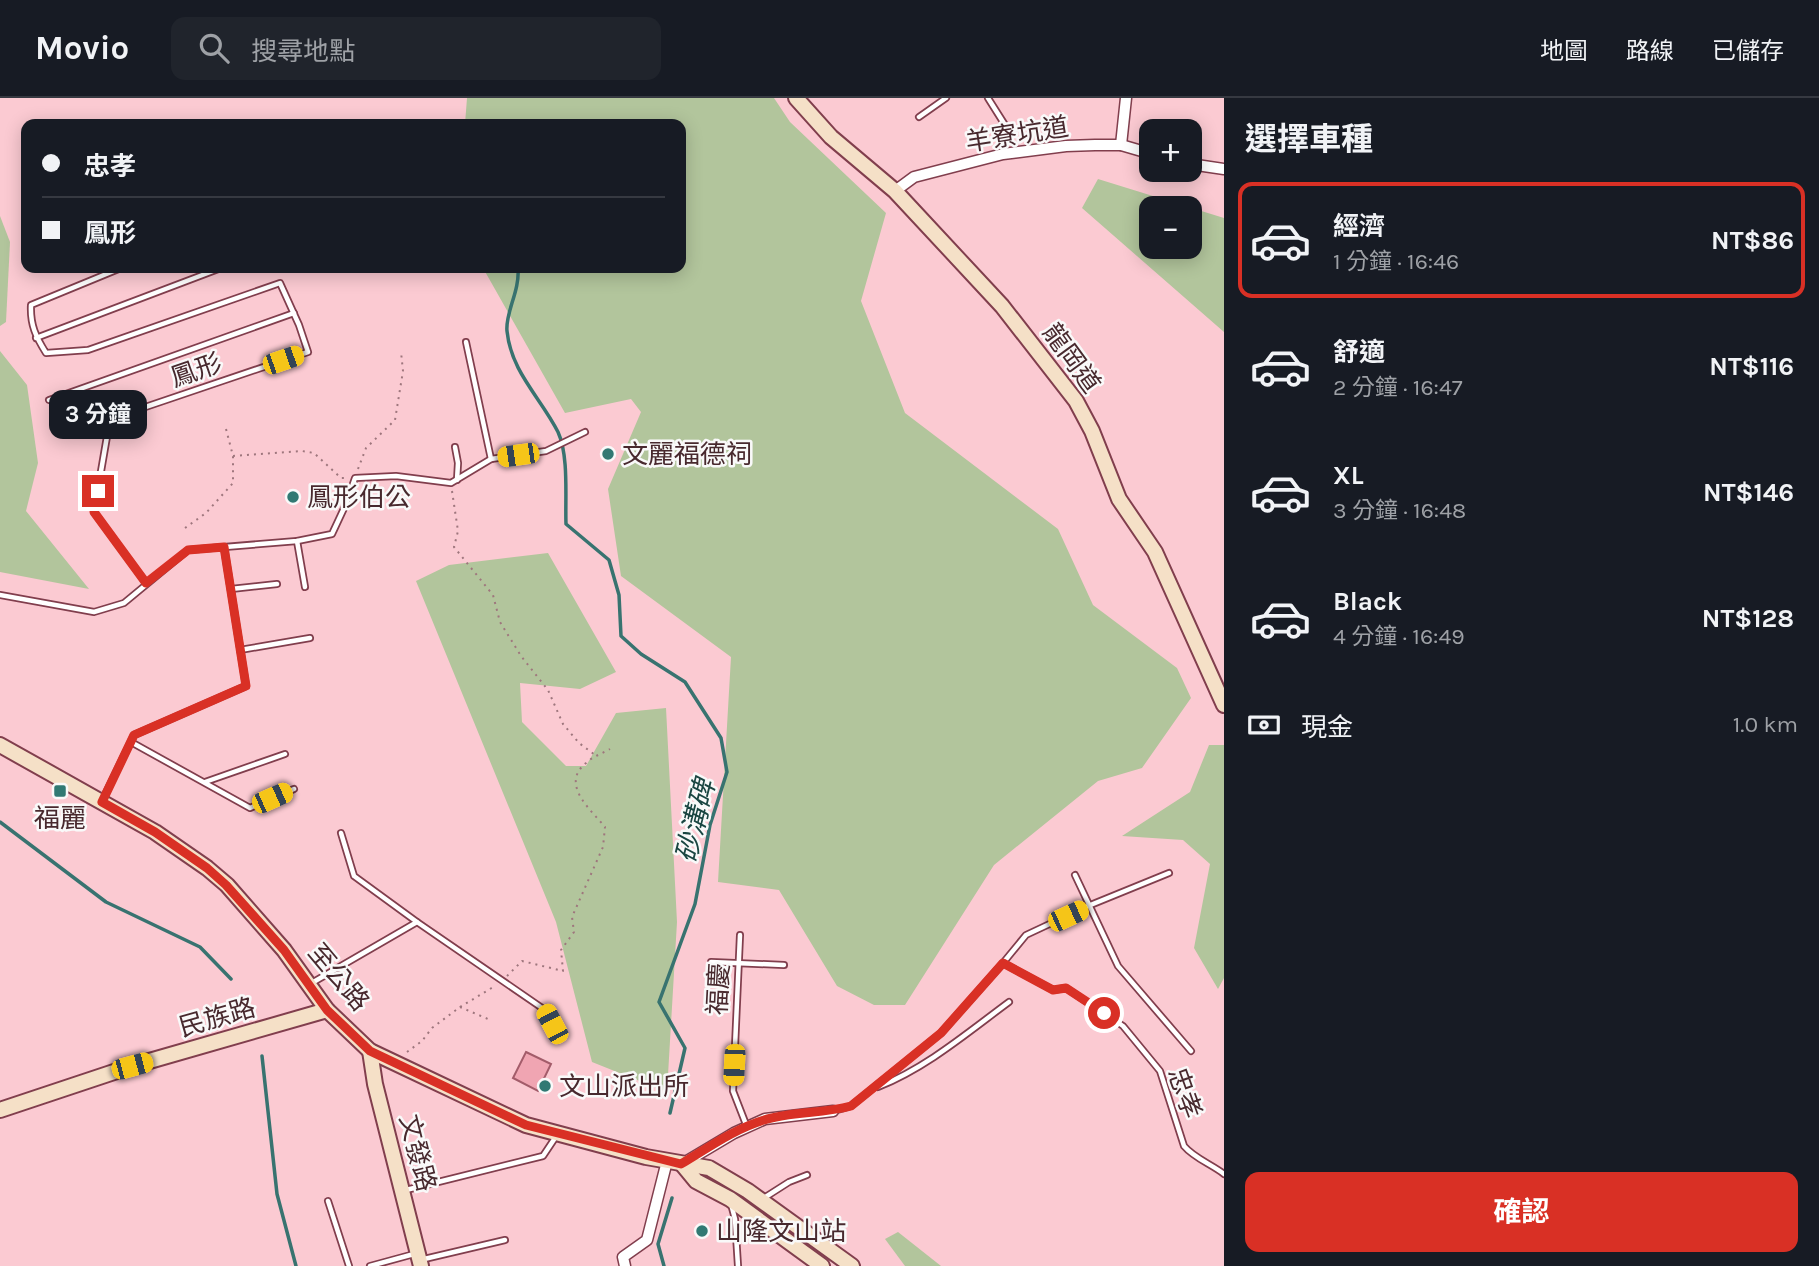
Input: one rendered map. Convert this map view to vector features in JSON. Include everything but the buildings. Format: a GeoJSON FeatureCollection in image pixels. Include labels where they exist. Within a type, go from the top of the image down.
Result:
{"type":"FeatureCollection","features":[{"type":"Feature","properties":{"kind":"street","name":"龍岡道"},"geometry":{"type":"LineString","coordinates":[[796,98],[831,137],[895,191],[1002,306],[1076,401],[1092,432],[1119,499],[1155,552],[1224,705]]}},
{"type":"Feature","properties":{"kind":"street"},"geometry":{"type":"LineString","coordinates":[[1121,145],[1126,98]]}},
{"type":"Feature","properties":{"kind":"street","name":"羊寮坑道"},"geometry":{"type":"LineString","coordinates":[[895,191],[914,177],[1003,154],[1066,146],[1121,145],[1139,150]]}},
{"type":"Feature","properties":{"kind":"street"},"geometry":{"type":"LineString","coordinates":[[1202,166],[1224,169]]}},
{"type":"Feature","properties":{"kind":"street","name":"至公路"},"geometry":{"type":"LineString","coordinates":[[0,745],[155,832],[207,868],[226,885],[284,950],[327,1010],[370,1051],[526,1125],[674,1163],[709,1168],[761,1200],[852,1266]]}},
{"type":"Feature","properties":{"kind":"street","name":"民族路"},"geometry":{"type":"LineString","coordinates":[[0,1110],[132,1066],[327,1010]]}},
{"type":"Feature","properties":{"kind":"street","name":"文發路"},"geometry":{"type":"LineString","coordinates":[[370,1051],[374,1084],[420,1260]]}},
{"type":"Feature","properties":{"kind":"street"},"geometry":{"type":"LineString","coordinates":[[625,1266],[623,1257],[647,1240],[674,1163],[765,1119],[833,1111]]}},
{"type":"Feature","properties":{"kind":"street","name":"至公路"},"geometry":{"type":"LineString","coordinates":[[674,1163],[696,1181],[730,1199],[822,1266]]}},
{"type":"Feature","properties":{"kind":"lane"},"geometry":{"type":"LineString","coordinates":[[919,117],[946,98]]}},
{"type":"Feature","properties":{"kind":"lane"},"geometry":{"type":"LineString","coordinates":[[988,98],[1005,125],[1003,154]]}},
{"type":"Feature","properties":{"kind":"lane"},"geometry":{"type":"LineString","coordinates":[[109,273],[31,305],[30,321],[36,338],[208,273]]}},
{"type":"Feature","properties":{"kind":"lane","name":"鳳形"},"geometry":{"type":"LineString","coordinates":[[36,338],[46,353],[88,350],[280,284],[294,313],[308,352],[110,419],[94,512],[146,583]]}},
{"type":"Feature","properties":{"kind":"lane","name":"鳳形"},"geometry":{"type":"LineString","coordinates":[[50,400],[294,313]]}},
{"type":"Feature","properties":{"kind":"lane"},"geometry":{"type":"LineString","coordinates":[[466,342],[491,459]]}},
{"type":"Feature","properties":{"kind":"lane"},"geometry":{"type":"LineString","coordinates":[[0,595],[94,612],[124,603],[188,550],[298,541],[332,534],[355,478],[396,476],[451,483],[491,459],[546,451],[585,432]]}},
{"type":"Feature","properties":{"kind":"lane"},"geometry":{"type":"LineString","coordinates":[[455,447],[457,480]]}},
{"type":"Feature","properties":{"kind":"lane"},"geometry":{"type":"LineString","coordinates":[[298,541],[305,587]]}},
{"type":"Feature","properties":{"kind":"lane"},"geometry":{"type":"LineString","coordinates":[[102,802],[134,735],[246,686],[224,547]]}},
{"type":"Feature","properties":{"kind":"lane"},"geometry":{"type":"LineString","coordinates":[[231,589],[277,584]]}},
{"type":"Feature","properties":{"kind":"lane"},"geometry":{"type":"LineString","coordinates":[[240,650],[310,638]]}},
{"type":"Feature","properties":{"kind":"lane"},"geometry":{"type":"LineString","coordinates":[[131,742],[250,808],[294,789]]}},
{"type":"Feature","properties":{"kind":"lane"},"geometry":{"type":"LineString","coordinates":[[204,783],[285,754]]}},
{"type":"Feature","properties":{"kind":"lane"},"geometry":{"type":"LineString","coordinates":[[341,832],[354,876],[545,1010],[552,1024]]}},
{"type":"Feature","properties":{"kind":"lane"},"geometry":{"type":"LineString","coordinates":[[833,1111],[851,1106],[941,1033],[1026,935],[1088,906],[1170,873]]}},
{"type":"Feature","properties":{"kind":"lane","name":"忠孝"},"geometry":{"type":"LineString","coordinates":[[1074,875],[1118,966],[1191,1051]]}},
{"type":"Feature","properties":{"kind":"lane"},"geometry":{"type":"LineString","coordinates":[[309,985],[417,922]]}},
{"type":"Feature","properties":{"kind":"lane","name":"福慶"},"geometry":{"type":"LineString","coordinates":[[740,935],[733,1091],[747,1127]]}},
{"type":"Feature","properties":{"kind":"lane"},"geometry":{"type":"LineString","coordinates":[[711,962],[784,965]]}},
{"type":"Feature","properties":{"kind":"lane","name":"忠孝"},"geometry":{"type":"LineString","coordinates":[[1003,963],[1053,990],[1066,988],[1123,1026],[1160,1071],[1184,1146],[1190,1153],[1224,1174]]}},
{"type":"Feature","properties":{"kind":"lane"},"geometry":{"type":"LineString","coordinates":[[872,1089],[901,1078],[1009,1002]]}},
{"type":"Feature","properties":{"kind":"lane"},"geometry":{"type":"LineString","coordinates":[[402,1191],[542,1156],[558,1134]]}},
{"type":"Feature","properties":{"kind":"lane"},"geometry":{"type":"LineString","coordinates":[[761,1200],[789,1181],[807,1175]]}},
{"type":"Feature","properties":{"kind":"lane"},"geometry":{"type":"LineString","coordinates":[[737,1184],[730,1199],[735,1219],[737,1266]]}},
{"type":"Feature","properties":{"kind":"lane"},"geometry":{"type":"LineString","coordinates":[[328,1201],[349,1266]]}},
{"type":"Feature","properties":{"kind":"lane"},"geometry":{"type":"LineString","coordinates":[[370,1266],[420,1260],[505,1240]]}},
{"type":"Feature","properties":{"kind":"path"},"geometry":{"type":"LineString","coordinates":[[233,456],[302,451],[314,453],[341,478],[355,478],[366,447],[395,420],[403,371],[401,352]]}},
{"type":"Feature","properties":{"kind":"path"},"geometry":{"type":"LineString","coordinates":[[186,528],[206,513],[233,483],[233,456],[226,429]]}},
{"type":"Feature","properties":{"kind":"path"},"geometry":{"type":"LineString","coordinates":[[451,483],[458,531],[454,547],[493,595],[500,622],[521,656],[548,690],[563,724],[579,743],[597,756]]}},
{"type":"Feature","properties":{"kind":"path"},"geometry":{"type":"LineString","coordinates":[[396,1063],[422,1041],[432,1028],[502,981],[522,961],[563,971],[561,950],[574,932],[572,917],[603,847],[605,827],[575,790],[575,777],[585,763],[610,749]]}},
{"type":"Feature","properties":{"kind":"path"},"geometry":{"type":"LineString","coordinates":[[460,1007],[488,1019]]}},
{"type":"Feature","properties":{"kind":"green space"},"geometry":{"type":"Polygon","coordinates":[[[467,98],[774,98],[790,122],[886,213],[861,301],[905,413],[1058,529],[1093,605],[1177,668],[1191,698],[1142,768],[1098,781],[994,865],[905,1005],[874,1005],[837,986],[779,890],[718,882],[731,657],[621,576],[608,489],[641,412],[631,399],[565,413],[486,273],[686,273],[686,119],[465,119],[467,98]]]}},
{"type":"Feature","properties":{"kind":"green space"},"geometry":{"type":"Polygon","coordinates":[[[1098,179],[1153,196],[1139,196],[1139,258],[1082,208],[1098,179]]]}},
{"type":"Feature","properties":{"kind":"green space"},"geometry":{"type":"Polygon","coordinates":[[[1202,211],[1224,218],[1224,332],[1140,259],[1202,259],[1202,211]]]}},
{"type":"Feature","properties":{"kind":"green space"},"geometry":{"type":"Polygon","coordinates":[[[0,216],[10,242],[6,322],[0,326],[0,216]]]}},
{"type":"Feature","properties":{"kind":"green space"},"geometry":{"type":"Polygon","coordinates":[[[0,351],[27,385],[38,463],[26,511],[89,589],[0,572],[0,351]]]}},
{"type":"Feature","properties":{"kind":"green space"},"geometry":{"type":"Polygon","coordinates":[[[548,553],[616,672],[580,689],[520,683],[522,722],[566,766],[586,766],[616,713],[666,708],[677,922],[667,1092],[592,1062],[556,922],[416,581],[449,565],[548,553]]]}},
{"type":"Feature","properties":{"kind":"green space"},"geometry":{"type":"Polygon","coordinates":[[[1209,745],[1224,745],[1224,978],[1218,989],[1194,948],[1210,864],[1183,840],[1122,836],[1190,792],[1209,745]]]}},
{"type":"Feature","properties":{"kind":"green space"},"geometry":{"type":"Polygon","coordinates":[[[898,1232],[941,1266],[905,1266],[885,1239],[898,1232]]]}},
{"type":"Feature","properties":{"kind":"waterway","name":"砂溝碑"},"geometry":{"type":"LineString","coordinates":[[518,273],[507,331],[520,372],[558,432],[564,453],[566,524],[609,560],[619,595],[621,636],[641,654],[685,682],[721,738],[727,772],[710,825],[695,904],[659,1002],[685,1048],[670,1113]]}},
{"type":"Feature","properties":{"kind":"waterway"},"geometry":{"type":"LineString","coordinates":[[0,822],[106,902],[200,947],[231,979]]}},
{"type":"Feature","properties":{"kind":"waterway"},"geometry":{"type":"LineString","coordinates":[[262,1056],[277,1194],[296,1266]]}},
{"type":"Feature","properties":{"kind":"waterway","name":"砂溝碑"},"geometry":{"type":"LineString","coordinates":[[664,1266],[658,1244],[672,1198]]}},
{"type":"Feature","properties":{"kind":"place","name":"文麗福德祠"},"geometry":{"type":"Point","coordinates":[608,454]}},
{"type":"Feature","properties":{"kind":"place","name":"鳳形伯公"},"geometry":{"type":"Point","coordinates":[293,497]}},
{"type":"Feature","properties":{"kind":"place","name":"福麗"},"geometry":{"type":"Point","coordinates":[60,791]}},
{"type":"Feature","properties":{"kind":"place","name":"文山派出所"},"geometry":{"type":"Point","coordinates":[545,1086]}},
{"type":"Feature","properties":{"kind":"place","name":"山隆文山站"},"geometry":{"type":"Point","coordinates":[702,1231]}},
{"type":"Feature","properties":{"kind":"route"},"geometry":{"type":"LineString","coordinates":[[98,491],[94,512],[146,583],[188,550],[224,547],[246,686],[134,735],[102,802],[155,832],[207,868],[226,885],[284,950],[327,1010],[370,1051],[526,1125],[681,1164],[734,1133],[765,1119],[833,1111],[851,1106],[941,1033],[1003,963],[1053,990],[1066,988],[1104,1013]]}}]}
